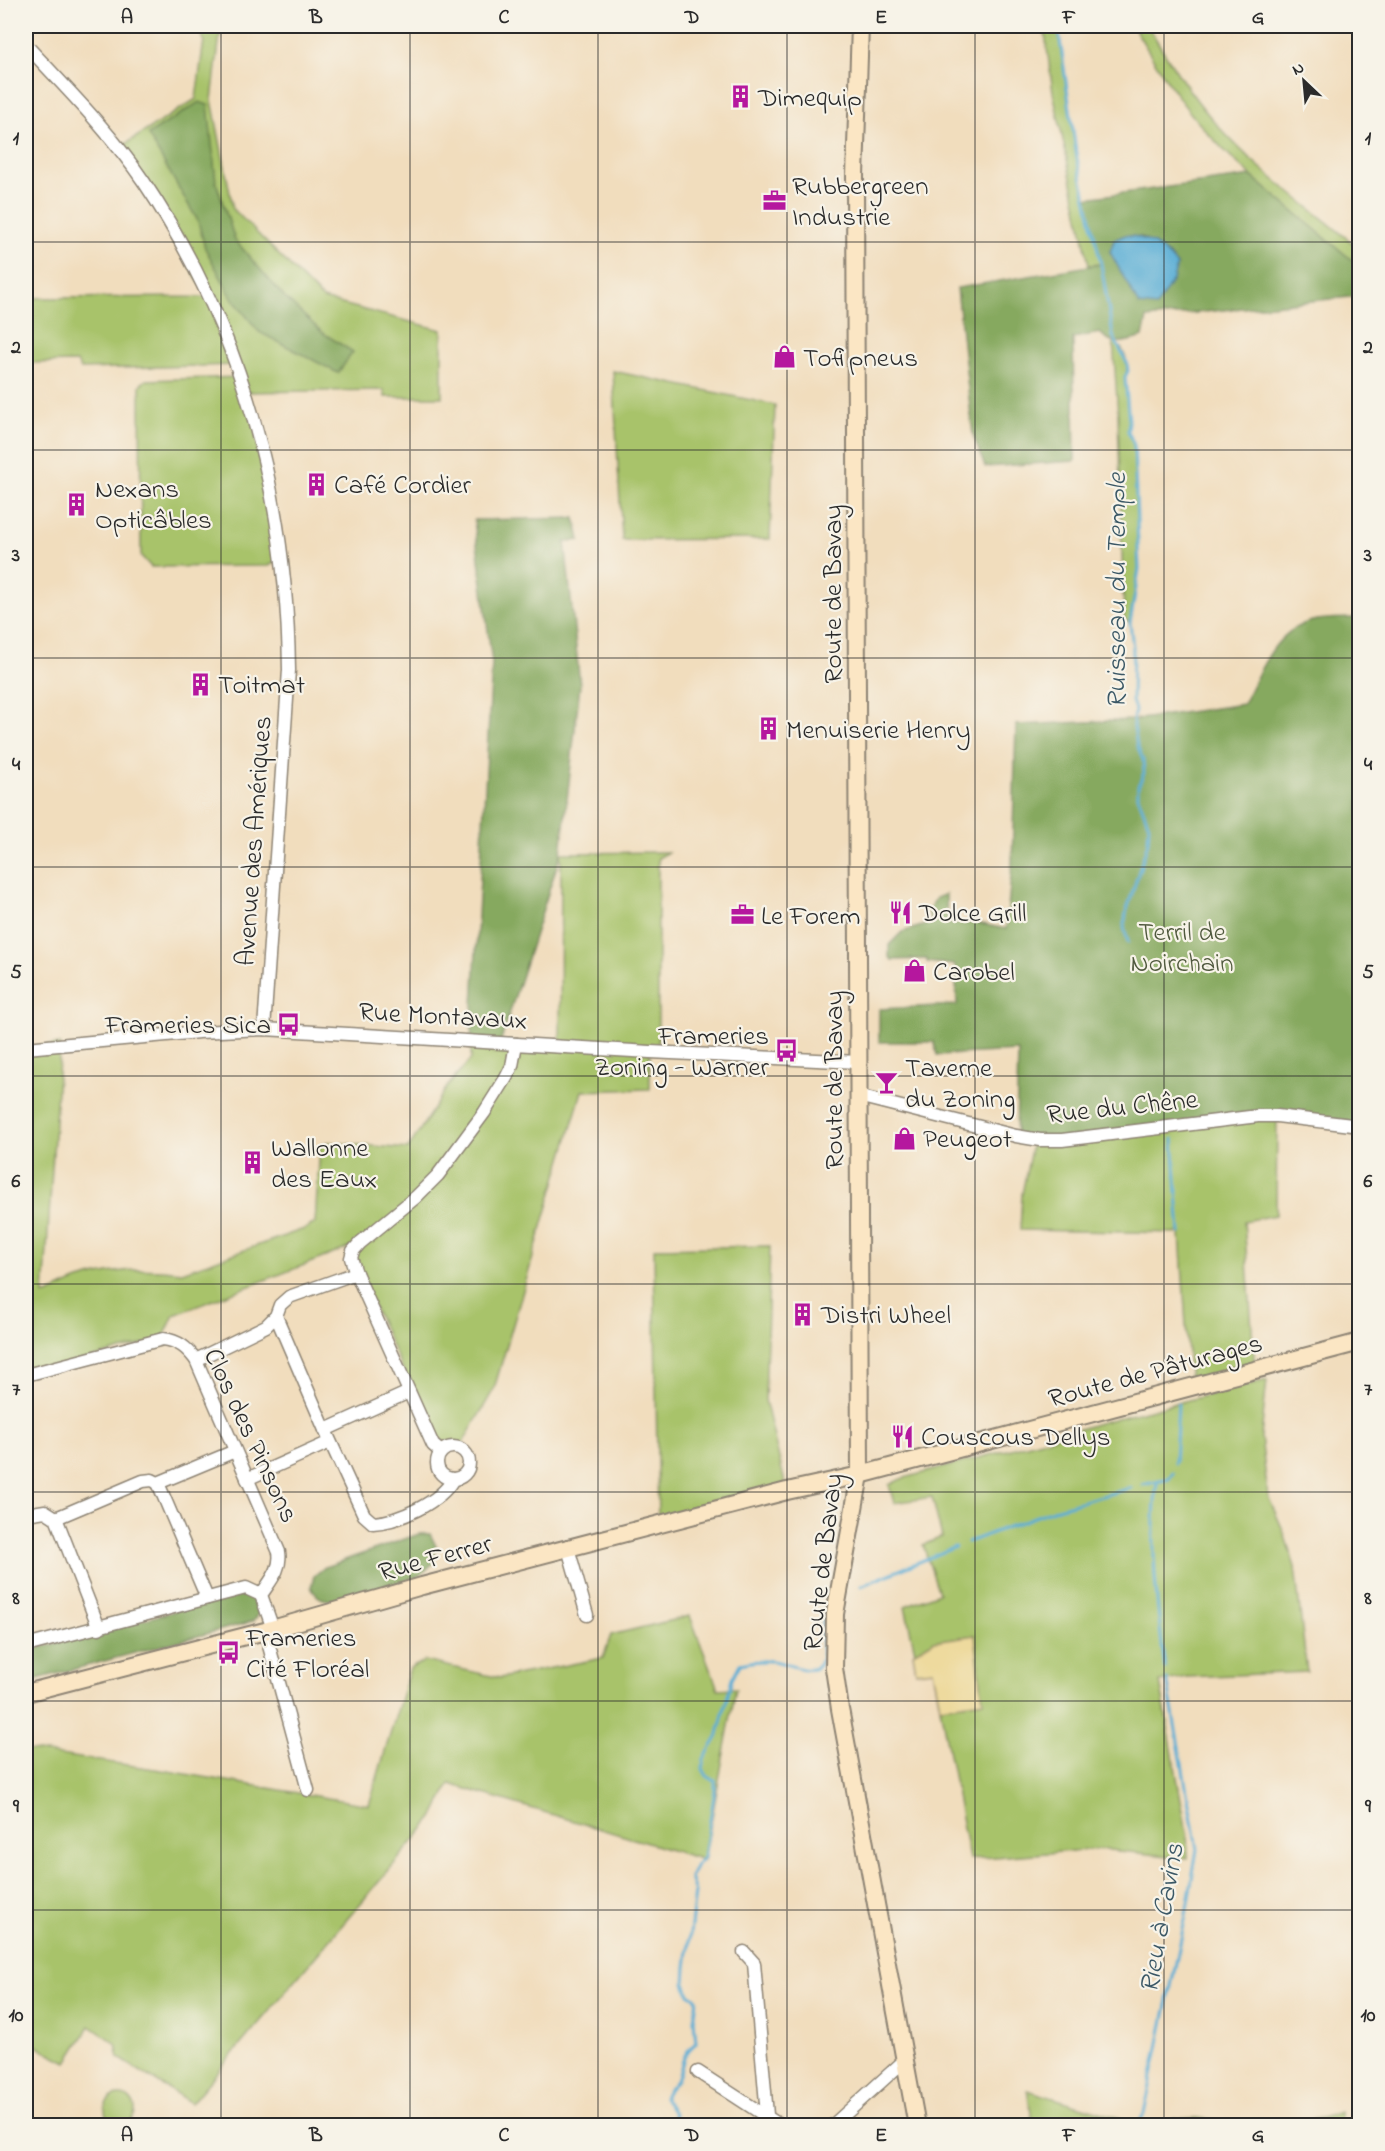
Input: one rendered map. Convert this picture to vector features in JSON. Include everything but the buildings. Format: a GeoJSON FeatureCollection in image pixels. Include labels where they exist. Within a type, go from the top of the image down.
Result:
{"type":"FeatureCollection","features":[{"type":"Feature","properties":{"kind":"main road","name":"Route de Bavay"},"geometry":{"type":"LineString","coordinates":[[860,26],[855,176],[860,1475],[835,1614],[834,1668],[917,2126]]}},
{"type":"Feature","properties":{"kind":"main road","name":"Route de Pâturages"},"geometry":{"type":"LineString","coordinates":[[860,1475],[1359,1342]]}},
{"type":"Feature","properties":{"kind":"main road","name":"Rue Ferrer"},"geometry":{"type":"LineString","coordinates":[[26,1693],[269,1630],[422,1586],[787,1491],[860,1475]]}},
{"type":"Feature","properties":{"kind":"street","name":"Avenue des Amériques"},"geometry":{"type":"LineString","coordinates":[[26,45],[98,123],[143,181],[165,216],[197,273],[224,333],[260,437],[281,551],[289,670],[264,1029]]}},
{"type":"Feature","properties":{"kind":"street","name":"Rue Montavaux"},"geometry":{"type":"LineString","coordinates":[[26,1048],[199,1032],[264,1029],[858,1062]]}},
{"type":"Feature","properties":{"kind":"street"},"geometry":{"type":"LineString","coordinates":[[441,1452],[433,1445],[351,1258],[353,1251],[360,1243],[416,1197],[438,1175],[502,1085],[512,1066],[516,1044]]}},
{"type":"Feature","properties":{"kind":"street","name":"Rue du Chêne"},"geometry":{"type":"LineString","coordinates":[[858,1096],[1040,1140],[1062,1140],[1258,1116],[1359,1126]]}},
{"type":"Feature","properties":{"kind":"street"},"geometry":{"type":"LineString","coordinates":[[195,1360],[266,1326],[276,1316],[279,1305],[289,1297],[356,1273]]}},
{"type":"Feature","properties":{"kind":"street"},"geometry":{"type":"LineString","coordinates":[[276,1316],[364,1515],[373,1523],[383,1522],[430,1503],[444,1492],[453,1479],[466,1473],[469,1464],[465,1451],[449,1447],[438,1456],[438,1467],[443,1476],[453,1479]]}},
{"type":"Feature","properties":{"kind":"street","name":"Clos des Pinsons"},"geometry":{"type":"LineString","coordinates":[[26,1375],[163,1339],[174,1340],[183,1345],[195,1360],[280,1556],[276,1573],[261,1595]]}},
{"type":"Feature","properties":{"kind":"street"},"geometry":{"type":"LineString","coordinates":[[247,1479],[409,1392]]}},
{"type":"Feature","properties":{"kind":"street"},"geometry":{"type":"LineString","coordinates":[[158,1483],[235,1451]]}},
{"type":"Feature","properties":{"kind":"street"},"geometry":{"type":"LineString","coordinates":[[56,1518],[143,1481],[152,1480],[158,1483],[207,1598]]}},
{"type":"Feature","properties":{"kind":"street"},"geometry":{"type":"LineString","coordinates":[[26,1514],[45,1510],[56,1518],[99,1628]]}},
{"type":"Feature","properties":{"kind":"street"},"geometry":{"type":"LineString","coordinates":[[568,1548],[587,1615]]}},
{"type":"Feature","properties":{"kind":"street"},"geometry":{"type":"LineString","coordinates":[[26,1646],[246,1588],[261,1595],[308,1790]]}},
{"type":"Feature","properties":{"kind":"street"},"geometry":{"type":"LineString","coordinates":[[744,1952],[754,1963],[767,2115]]}},
{"type":"Feature","properties":{"kind":"street"},"geometry":{"type":"LineString","coordinates":[[832,2126],[905,2060]]}},
{"type":"Feature","properties":{"kind":"street"},"geometry":{"type":"LineString","coordinates":[[698,2072],[781,2126]]}},
{"type":"Feature","properties":{"kind":"green space"},"geometry":{"type":"Polygon","coordinates":[[[196,26],[221,26],[212,100],[233,209],[323,299],[442,330],[442,397],[385,397],[384,390],[247,392],[282,558],[269,566],[151,567],[141,556],[140,385],[146,380],[241,377],[237,365],[81,369],[77,362],[26,363],[26,298],[208,297],[119,148],[196,99],[204,40],[196,26]]]}},
{"type":"Feature","properties":{"kind":"green space"},"geometry":{"type":"Polygon","coordinates":[[[1044,26],[1058,26],[1077,158],[1101,264],[1089,265],[1053,92],[1044,26]]]}},
{"type":"Feature","properties":{"kind":"green space"},"geometry":{"type":"Polygon","coordinates":[[[1133,26],[1148,26],[1190,91],[1234,143],[1267,174],[1355,245],[1355,263],[1253,178],[1215,141],[1179,98],[1133,26]]]}},
{"type":"Feature","properties":{"kind":"green space"},"geometry":{"type":"Polygon","coordinates":[[[199,102],[208,105],[216,182],[235,240],[285,298],[323,333],[353,352],[338,373],[259,332],[232,298],[205,248],[198,221],[148,135],[199,102]]]}},
{"type":"Feature","properties":{"kind":"green space"},"geometry":{"type":"Polygon","coordinates":[[[1251,176],[1359,266],[1359,296],[1147,318],[1143,337],[1126,342],[1115,342],[1100,333],[1073,338],[1075,461],[985,467],[973,435],[957,288],[1101,264],[1086,198],[1251,176]],[[1142,237],[1114,240],[1110,252],[1117,262],[1177,265],[1168,254],[1142,237]]]}},
{"type":"Feature","properties":{"kind":"green space"},"geometry":{"type":"Polygon","coordinates":[[[1113,341],[1121,348],[1127,362],[1125,378],[1128,431],[1134,445],[1139,569],[1130,623],[1124,619],[1118,415],[1113,341]]]}},
{"type":"Feature","properties":{"kind":"green space"},"geometry":{"type":"Polygon","coordinates":[[[613,371],[775,405],[770,539],[622,540],[613,371]]]}},
{"type":"Feature","properties":{"kind":"green space"},"geometry":{"type":"Polygon","coordinates":[[[575,518],[580,540],[565,542],[580,685],[561,853],[500,1043],[471,1041],[492,663],[474,520],[575,518]]]}},
{"type":"Feature","properties":{"kind":"green space","name":"Terril de Noirchain"},"geometry":{"type":"Polygon","coordinates":[[[1359,618],[1359,1126],[1277,1116],[1062,1140],[1016,1136],[1018,1051],[937,1055],[934,1042],[879,1042],[879,1009],[957,1005],[955,965],[927,962],[927,959],[892,960],[889,956],[889,945],[902,932],[932,923],[928,911],[936,898],[946,894],[947,924],[977,923],[1006,929],[1012,865],[1016,725],[1133,720],[1243,704],[1263,664],[1290,631],[1302,624],[1317,620],[1359,618]]]}},
{"type":"Feature","properties":{"kind":"green space"},"geometry":{"type":"Polygon","coordinates":[[[669,852],[658,858],[658,1052],[650,1052],[650,1089],[582,1091],[494,1389],[460,1448],[449,1447],[441,1452],[351,1258],[359,1244],[174,1315],[163,1339],[26,1375],[26,1048],[60,1044],[44,1295],[79,1280],[104,1274],[130,1270],[182,1272],[307,1228],[315,1223],[320,1146],[327,1142],[408,1149],[447,1087],[471,1059],[471,1041],[560,1046],[561,853],[669,852]]]}},
{"type":"Feature","properties":{"kind":"green space"},"geometry":{"type":"Polygon","coordinates":[[[1277,1116],[1276,1215],[1244,1221],[1255,1369],[1190,1386],[1180,1233],[1020,1230],[1022,1194],[1033,1139],[1277,1116]]]}},
{"type":"Feature","properties":{"kind":"green space"},"geometry":{"type":"Polygon","coordinates":[[[770,1246],[765,1400],[787,1491],[658,1526],[654,1248],[770,1246]]]}},
{"type":"Feature","properties":{"kind":"green space"},"geometry":{"type":"Polygon","coordinates":[[[1267,1380],[1261,1437],[1268,1496],[1283,1530],[1295,1567],[1307,1672],[1186,1677],[1160,1682],[1187,1834],[1188,1858],[1099,1849],[969,1859],[940,1707],[983,1701],[975,1635],[934,1641],[915,1652],[905,1606],[939,1593],[923,1545],[942,1537],[932,1497],[894,1503],[889,1485],[901,1479],[1102,1422],[1267,1380]]]}},
{"type":"Feature","properties":{"kind":"green space"},"geometry":{"type":"Polygon","coordinates":[[[419,1534],[430,1534],[436,1546],[434,1562],[420,1576],[337,1600],[321,1598],[311,1587],[314,1576],[325,1567],[419,1534]]]}},
{"type":"Feature","properties":{"kind":"green space"},"geometry":{"type":"Polygon","coordinates":[[[245,1592],[255,1599],[260,1612],[254,1621],[26,1682],[27,1651],[245,1592]]]}},
{"type":"Feature","properties":{"kind":"green space"},"geometry":{"type":"Polygon","coordinates":[[[690,1616],[718,1689],[736,1688],[704,1860],[450,1784],[433,1818],[191,2103],[119,2058],[116,2044],[90,2026],[67,2062],[26,2041],[26,1750],[369,1805],[410,1668],[425,1661],[500,1678],[603,1658],[611,1635],[690,1616]]]}},
{"type":"Feature","properties":{"kind":"green space"},"geometry":{"type":"Polygon","coordinates":[[[1027,2090],[1123,2119],[1149,2123],[1197,2118],[1264,2125],[1033,2125],[1027,2090]]]}},
{"type":"Feature","properties":{"kind":"green space"},"geometry":{"type":"Polygon","coordinates":[[[120,2095],[131,2099],[135,2110],[131,2121],[120,2125],[109,2121],[105,2110],[109,2099],[120,2095]]]}},
{"type":"Feature","properties":{"kind":"green space"},"geometry":{"type":"Polygon","coordinates":[[[1340,2112],[1341,2125],[1277,2125],[1322,2118],[1340,2112]]]}},
{"type":"Feature","properties":{"kind":"sand"},"geometry":{"type":"Polygon","coordinates":[[[975,1635],[983,1701],[940,1707],[933,1670],[916,1672],[913,1653],[934,1641],[975,1635]]]}},
{"type":"Feature","properties":{"kind":"water"},"geometry":{"type":"Polygon","coordinates":[[[1125,235],[1141,238],[1154,244],[1177,265],[1173,280],[1156,307],[1139,305],[1110,252],[1114,240],[1125,235]]]}},
{"type":"Feature","properties":{"kind":"waterway","name":"Ruisseau du Temple"},"geometry":{"type":"LineString","coordinates":[[1058,26],[1077,158],[1101,264],[1113,336],[1127,363],[1128,371],[1125,377],[1128,431],[1134,445],[1139,569],[1130,623],[1133,647],[1132,701],[1135,710],[1133,720],[1137,746],[1143,760],[1144,773],[1138,786],[1138,796],[1149,825],[1148,842],[1126,913],[1124,927],[1128,942]]}},
{"type":"Feature","properties":{"kind":"waterway"},"geometry":{"type":"LineString","coordinates":[[1173,1139],[1180,1233]]}},
{"type":"Feature","properties":{"kind":"waterway","name":"Ruisseau du Temple"},"geometry":{"type":"LineString","coordinates":[[1175,1463],[1178,1404]]}},
{"type":"Feature","properties":{"kind":"waterway","name":"Ruisseau du Temple"},"geometry":{"type":"LineString","coordinates":[[1142,1485],[1169,1479],[1173,1473]]}},
{"type":"Feature","properties":{"kind":"waterway"},"geometry":{"type":"LineString","coordinates":[[1157,1482],[1154,1552],[1165,1668]]}},
{"type":"Feature","properties":{"kind":"waterway","name":"Ruisseau du Temple"},"geometry":{"type":"LineString","coordinates":[[968,1542],[1058,1508],[1131,1488]]}},
{"type":"Feature","properties":{"kind":"waterway","name":"Ruisseau du Temple"},"geometry":{"type":"LineString","coordinates":[[861,1586],[955,1547]]}},
{"type":"Feature","properties":{"kind":"waterway","name":"Ruisseau du Temple"},"geometry":{"type":"LineString","coordinates":[[666,2126],[675,2115],[664,2097],[678,2077],[686,2054],[696,2043],[694,2020],[697,1999],[689,1994],[685,1983],[695,1892],[690,1878],[696,1865],[704,1857],[715,1790],[715,1781],[707,1776],[703,1769],[704,1759],[717,1738],[732,1679],[740,1664],[768,1661],[806,1669],[818,1666],[822,1658],[821,1633],[828,1596]]}},
{"type":"Feature","properties":{"kind":"waterway","name":"Rieu à Cavins"},"geometry":{"type":"LineString","coordinates":[[1137,2126],[1144,2114],[1186,1915],[1197,1849],[1167,1679]]}},
{"type":"Feature","properties":{"kind":"place","name":"Dimequip"},"geometry":{"type":"Point","coordinates":[740,97]}},
{"type":"Feature","properties":{"kind":"place","name":"Rubbergreen Industrie"},"geometry":{"type":"Point","coordinates":[774,201]}},
{"type":"Feature","properties":{"kind":"place","name":"Tofipneus"},"geometry":{"type":"Point","coordinates":[785,357]}},
{"type":"Feature","properties":{"kind":"place","name":"Café Cordier"},"geometry":{"type":"Point","coordinates":[316,484]}},
{"type":"Feature","properties":{"kind":"place","name":"Nexans Opticâbles"},"geometry":{"type":"Point","coordinates":[77,504]}},
{"type":"Feature","properties":{"kind":"place","name":"Toitmat"},"geometry":{"type":"Point","coordinates":[200,684]}},
{"type":"Feature","properties":{"kind":"place","name":"Menuiserie Henry"},"geometry":{"type":"Point","coordinates":[768,729]}},
{"type":"Feature","properties":{"kind":"place","name":"Dolce Grill"},"geometry":{"type":"Point","coordinates":[901,912]}},
{"type":"Feature","properties":{"kind":"place","name":"Le Forem"},"geometry":{"type":"Point","coordinates":[743,915]}},
{"type":"Feature","properties":{"kind":"place","name":"Carobel"},"geometry":{"type":"Point","coordinates":[915,971]}},
{"type":"Feature","properties":{"kind":"place","name":"Frameries Sica"},"geometry":{"type":"Point","coordinates":[289,1024]}},
{"type":"Feature","properties":{"kind":"place","name":"Frameries Zoning - Warner"},"geometry":{"type":"Point","coordinates":[787,1051]}},
{"type":"Feature","properties":{"kind":"place","name":"Taverne du Zoning"},"geometry":{"type":"Point","coordinates":[887,1083]}},
{"type":"Feature","properties":{"kind":"place","name":"Peugeot"},"geometry":{"type":"Point","coordinates":[905,1138]}},
{"type":"Feature","properties":{"kind":"place","name":"Wallonne des Eaux"},"geometry":{"type":"Point","coordinates":[253,1163]}},
{"type":"Feature","properties":{"kind":"place","name":"Distri Wheel"},"geometry":{"type":"Point","coordinates":[803,1314]}},
{"type":"Feature","properties":{"kind":"place","name":"Couscous Dellys"},"geometry":{"type":"Point","coordinates":[903,1436]}},
{"type":"Feature","properties":{"kind":"place","name":"Frameries Cité Floréal"},"geometry":{"type":"Point","coordinates":[228,1653]}}]}
